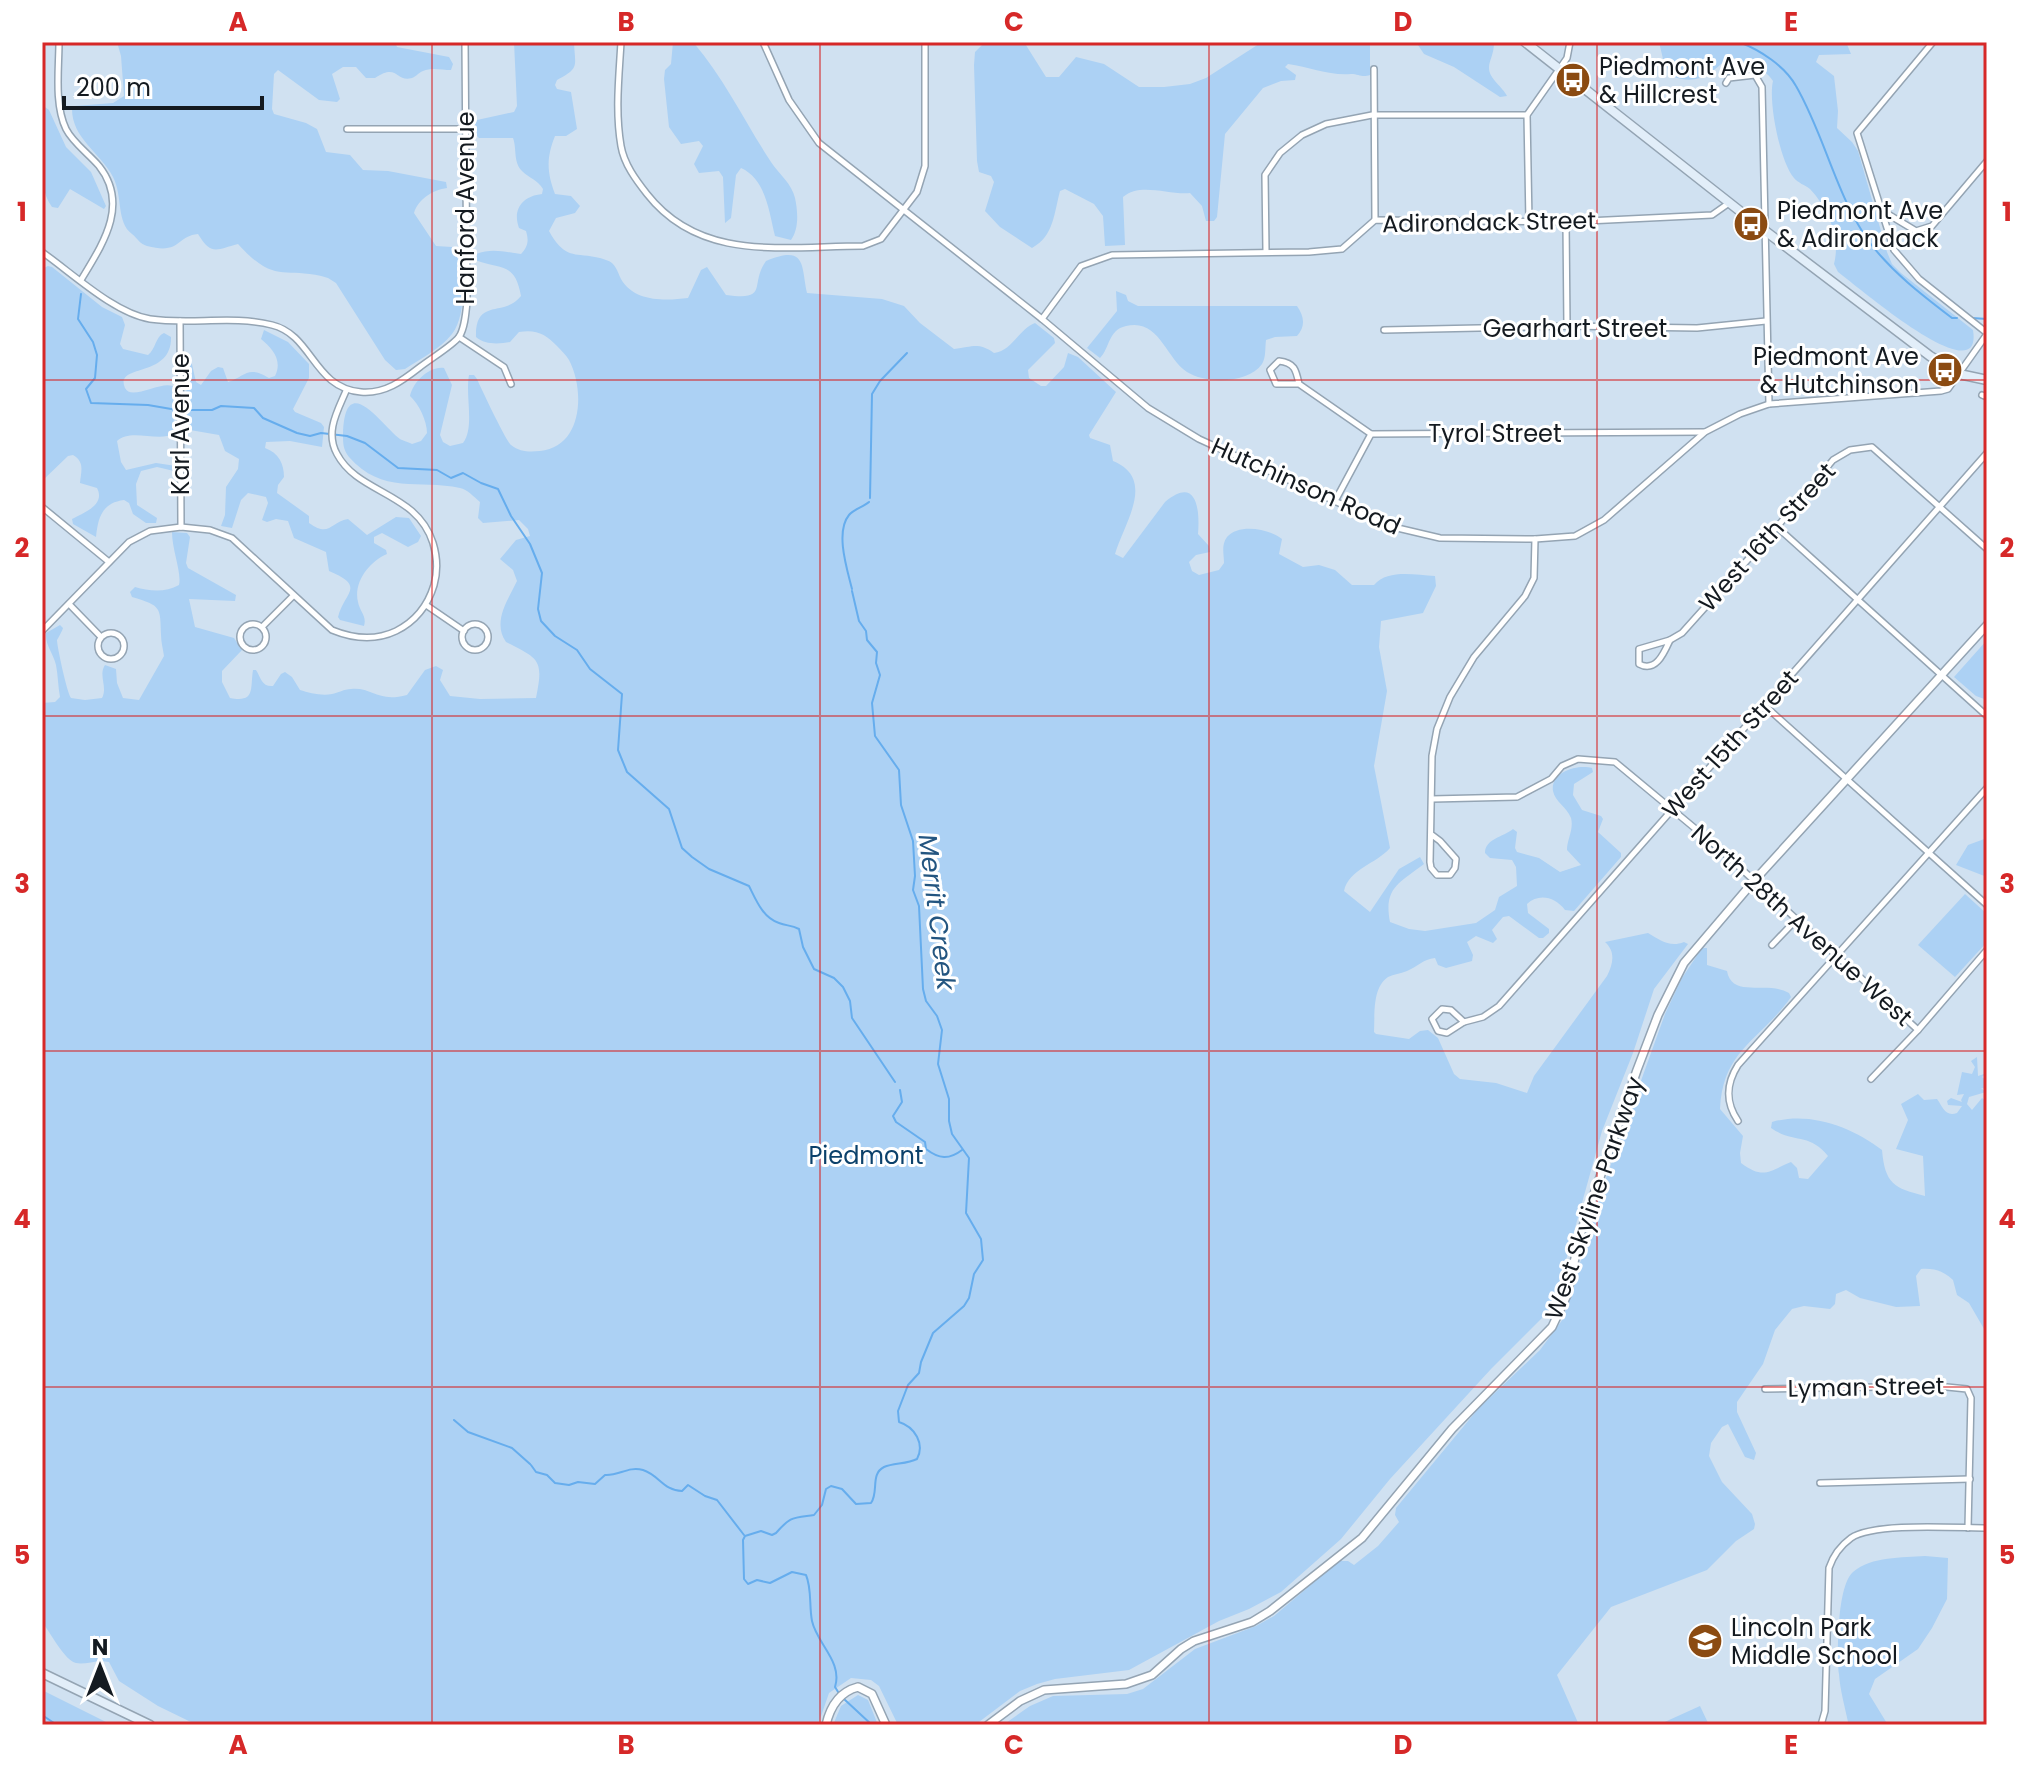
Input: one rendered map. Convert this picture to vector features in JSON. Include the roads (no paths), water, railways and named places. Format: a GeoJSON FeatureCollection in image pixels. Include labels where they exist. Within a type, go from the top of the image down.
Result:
{"type":"FeatureCollection","features":[{"type":"Feature","properties":{"kind":"main road"},"geometry":{"type":"LineString","coordinates":[[1525,42],[1930,356],[1959,374],[1987,380]]}},
{"type":"Feature","properties":{"kind":"main road"},"geometry":{"type":"LineString","coordinates":[[42,1673],[150,1725]]}},
{"type":"Feature","properties":{"kind":"street"},"geometry":{"type":"LineString","coordinates":[[59,42],[60,111],[66,129],[100,168],[110,185],[114,204],[111,225],[81,280]]}},
{"type":"Feature","properties":{"kind":"street","name":"Hanford Avenue"},"geometry":{"type":"LineString","coordinates":[[346,391],[374,393],[397,385],[459,337],[467,301],[465,42]]}},
{"type":"Feature","properties":{"kind":"street"},"geometry":{"type":"LineString","coordinates":[[621,42],[617,111],[621,150],[634,176],[659,208],[688,231],[714,242],[744,246],[863,246],[881,239],[917,192],[925,166],[925,42]]}},
{"type":"Feature","properties":{"kind":"street","name":"Hutchinson Road"},"geometry":{"type":"LineString","coordinates":[[763,42],[789,100],[819,143],[1042,319],[1148,408],[1199,439],[1389,526],[1440,538],[1535,539],[1575,536],[1604,520],[1705,432],[1740,414],[1769,404],[1941,391],[1948,389],[1959,374]]}},
{"type":"Feature","properties":{"kind":"street"},"geometry":{"type":"LineString","coordinates":[[1529,222],[1527,115],[1569,52],[1570,42]]}},
{"type":"Feature","properties":{"kind":"street"},"geometry":{"type":"LineString","coordinates":[[1933,42],[1857,133],[1894,250],[1919,279],[1987,334],[1959,374]]}},
{"type":"Feature","properties":{"kind":"street"},"geometry":{"type":"LineString","coordinates":[[1374,69],[1375,220]]}},
{"type":"Feature","properties":{"kind":"street"},"geometry":{"type":"LineString","coordinates":[[1726,83],[1729,78],[1755,75],[1762,87],[1769,404]]}},
{"type":"Feature","properties":{"kind":"street"},"geometry":{"type":"LineString","coordinates":[[1266,251],[1265,175],[1280,153],[1302,135],[1326,124],[1372,115],[1527,115]]}},
{"type":"Feature","properties":{"kind":"street"},"geometry":{"type":"LineString","coordinates":[[347,129],[465,129]]}},
{"type":"Feature","properties":{"kind":"street"},"geometry":{"type":"LineString","coordinates":[[1881,210],[1916,231],[1932,226],[1987,161]]}},
{"type":"Feature","properties":{"kind":"street","name":"Adirondack Street"},"geometry":{"type":"LineString","coordinates":[[1042,319],[1081,266],[1112,255],[1309,252],[1342,249],[1375,220],[1566,222],[1712,215],[1729,203]]}},
{"type":"Feature","properties":{"kind":"street"},"geometry":{"type":"LineString","coordinates":[[1566,222],[1567,326]]}},
{"type":"Feature","properties":{"kind":"street"},"geometry":{"type":"LineString","coordinates":[[42,252],[117,306],[147,319],[251,321],[275,325],[295,337],[325,378],[346,391],[331,428],[335,451],[350,471],[406,505],[426,527],[436,551],[437,565],[426,605],[414,619],[383,636],[357,637],[332,630],[232,538],[210,530],[181,527],[159,529],[140,535],[109,562],[42,631]]}},
{"type":"Feature","properties":{"kind":"street","name":"Karl Avenue"},"geometry":{"type":"LineString","coordinates":[[180,321],[181,527]]}},
{"type":"Feature","properties":{"kind":"street","name":"Gearhart Street"},"geometry":{"type":"LineString","coordinates":[[1384,330],[1567,326],[1697,328],[1766,321]]}},
{"type":"Feature","properties":{"kind":"street"},"geometry":{"type":"LineString","coordinates":[[459,337],[504,367],[511,384]]}},
{"type":"Feature","properties":{"kind":"street"},"geometry":{"type":"LineString","coordinates":[[1299,384],[1296,370],[1290,362],[1279,361],[1270,370],[1276,384],[1299,384],[1371,434],[1335,501]]}},
{"type":"Feature","properties":{"kind":"street","name":"Tyrol Street"},"geometry":{"type":"LineString","coordinates":[[1371,434],[1705,432]]}},
{"type":"Feature","properties":{"kind":"street","name":"West 16th Street"},"geometry":{"type":"LineString","coordinates":[[1670,640],[1662,658],[1652,666],[1639,664],[1639,649],[1682,633],[1833,460],[1850,450],[1872,447],[1940,509]]}},
{"type":"Feature","properties":{"kind":"street","name":"West 15th Street"},"geometry":{"type":"LineString","coordinates":[[1464,1022],[1451,1010],[1442,1009],[1432,1019],[1435,1029],[1447,1033],[1499,1006],[1987,453]]}},
{"type":"Feature","properties":{"kind":"street"},"geometry":{"type":"LineString","coordinates":[[42,507],[109,562]]}},
{"type":"Feature","properties":{"kind":"street"},"geometry":{"type":"LineString","coordinates":[[1940,509],[1987,549]]}},
{"type":"Feature","properties":{"kind":"street"},"geometry":{"type":"LineString","coordinates":[[1777,527],[1987,716]]}},
{"type":"Feature","properties":{"kind":"street"},"geometry":{"type":"LineString","coordinates":[[1432,835],[1456,859],[1454,872],[1446,876],[1437,875],[1431,868],[1432,756],[1441,718],[1474,657],[1525,596],[1534,578],[1535,539]]}},
{"type":"Feature","properties":{"kind":"street"},"geometry":{"type":"LineString","coordinates":[[262,627],[293,596]]}},
{"type":"Feature","properties":{"kind":"street"},"geometry":{"type":"LineString","coordinates":[[69,604],[101,637]]}},
{"type":"Feature","properties":{"kind":"street"},"geometry":{"type":"LineString","coordinates":[[426,605],[464,631]]}},
{"type":"Feature","properties":{"kind":"street"},"geometry":{"type":"LineString","coordinates":[[252,623],[262,627],[267,636],[265,644],[258,649],[245,647],[240,635],[244,627],[252,623]]}},
{"type":"Feature","properties":{"kind":"street"},"geometry":{"type":"LineString","coordinates":[[472,625],[481,625],[487,631],[486,643],[480,649],[468,648],[463,641],[464,631],[472,625]]}},
{"type":"Feature","properties":{"kind":"street","name":"West Skyline Parkway"},"geometry":{"type":"LineString","coordinates":[[988,1725],[1020,1701],[1044,1690],[1126,1684],[1152,1675],[1194,1641],[1252,1622],[1270,1611],[1362,1538],[1452,1429],[1536,1347],[1552,1327],[1563,1304],[1580,1235],[1658,1015],[1684,963],[1753,882],[1987,625]]}},
{"type":"Feature","properties":{"kind":"street"},"geometry":{"type":"LineString","coordinates":[[110,633],[118,636],[124,647],[121,655],[109,659],[101,656],[98,648],[101,637],[110,633]]}},
{"type":"Feature","properties":{"kind":"street"},"geometry":{"type":"LineString","coordinates":[[1764,705],[1987,905]]}},
{"type":"Feature","properties":{"kind":"street","name":"North 28th Avenue West"},"geometry":{"type":"LineString","coordinates":[[1432,799],[1517,797],[1551,779],[1562,766],[1578,759],[1615,762],[1673,808],[1918,1030]]}},
{"type":"Feature","properties":{"kind":"street"},"geometry":{"type":"LineString","coordinates":[[1738,1121],[1728,1102],[1732,1075],[1738,1065],[1987,788]]}},
{"type":"Feature","properties":{"kind":"street"},"geometry":{"type":"LineString","coordinates":[[1772,945],[1795,921]]}},
{"type":"Feature","properties":{"kind":"street"},"geometry":{"type":"LineString","coordinates":[[1871,1079],[1987,950]]}},
{"type":"Feature","properties":{"kind":"street","name":"Lyman Street"},"geometry":{"type":"LineString","coordinates":[[1765,1389],[1937,1386],[1967,1389],[1971,1398],[1970,1479]]}},
{"type":"Feature","properties":{"kind":"street"},"geometry":{"type":"LineString","coordinates":[[1820,1483],[1970,1479],[1968,1528]]}},
{"type":"Feature","properties":{"kind":"street"},"geometry":{"type":"LineString","coordinates":[[1821,1725],[1825,1711],[1829,1568],[1833,1556],[1850,1538],[1873,1530],[1987,1528]]}},
{"type":"Feature","properties":{"kind":"street"},"geometry":{"type":"LineString","coordinates":[[826,1725],[837,1700],[858,1687],[868,1691],[875,1699],[886,1725]]}},
{"type":"Feature","properties":{"kind":"waterway"},"geometry":{"type":"LineString","coordinates":[[1739,42],[1771,60],[1791,79],[1815,125],[1848,206],[1870,243],[1908,283],[1952,318],[1957,318]]}},
{"type":"Feature","properties":{"kind":"waterway"},"geometry":{"type":"LineString","coordinates":[[81,294],[78,319],[93,342],[97,355],[95,378],[86,389],[91,403],[148,405],[177,410]]}},
{"type":"Feature","properties":{"kind":"waterway"},"geometry":{"type":"LineString","coordinates":[[1972,318],[1987,319]]}},
{"type":"Feature","properties":{"kind":"waterway","name":"Merrit Creek"},"geometry":{"type":"LineString","coordinates":[[870,498],[872,394],[907,353]]}},
{"type":"Feature","properties":{"kind":"waterway"},"geometry":{"type":"LineString","coordinates":[[184,410],[212,410],[221,406],[254,408],[263,418],[297,433],[347,436],[365,443],[398,468],[437,470],[451,478],[463,473],[498,489],[530,544],[542,573],[538,609],[541,621],[555,636],[577,650],[590,669],[622,694],[618,750],[627,772],[669,809],[682,848],[709,869],[749,886],[761,908],[773,921],[799,929],[803,947],[814,969],[834,978],[843,987],[850,1001],[852,1018],[895,1082]]}},
{"type":"Feature","properties":{"kind":"waterway","name":"Merrit Creek"},"geometry":{"type":"LineString","coordinates":[[852,589],[843,551],[843,531],[849,515],[869,502]]}},
{"type":"Feature","properties":{"kind":"waterway","name":"Merrit Creek"},"geometry":{"type":"LineString","coordinates":[[840,1695],[835,1687],[837,1678],[833,1661],[812,1621],[806,1575],[792,1572],[770,1583],[757,1580],[748,1584],[744,1579],[743,1540],[745,1536],[761,1531],[772,1535],[792,1519],[814,1515],[822,1505],[826,1489],[831,1486],[842,1489],[856,1504],[871,1503],[880,1470],[917,1459],[919,1442],[910,1428],[899,1422],[898,1411],[908,1385],[919,1373],[933,1333],[964,1306],[974,1274],[983,1260],[981,1239],[966,1213],[969,1158],[952,1134],[949,1099],[938,1064],[942,1030],[923,989],[919,906],[913,890],[913,841],[901,805],[899,770],[875,736],[872,703],[880,675],[876,663],[877,652],[867,640],[866,631],[859,621],[852,591]]}},
{"type":"Feature","properties":{"kind":"waterway"},"geometry":{"type":"LineString","coordinates":[[900,1090],[902,1102],[893,1116],[896,1122],[925,1142],[926,1149],[935,1155],[948,1157],[962,1150]]}},
{"type":"Feature","properties":{"kind":"waterway"},"geometry":{"type":"LineString","coordinates":[[454,1420],[468,1432],[512,1448],[530,1464]]}},
{"type":"Feature","properties":{"kind":"waterway"},"geometry":{"type":"LineString","coordinates":[[531,1465],[536,1472],[547,1475],[555,1483],[569,1485],[578,1482],[595,1484],[605,1475],[643,1470],[671,1488],[682,1491],[688,1485],[717,1500],[744,1535]]}},
{"type":"Feature","properties":{"kind":"waterway","name":"Merrit Creek"},"geometry":{"type":"LineString","coordinates":[[844,1699],[872,1725]]}},
{"type":"Feature","properties":{"kind":"waterway"},"geometry":{"type":"LineString","coordinates":[[42,1715],[57,1725]]}},
{"type":"Feature","properties":{"kind":"place","name":"Piedmont Ave & Hillcrest"},"geometry":{"type":"Point","coordinates":[1573,80]}},
{"type":"Feature","properties":{"kind":"place","name":"Piedmont Ave & Adirondack"},"geometry":{"type":"Point","coordinates":[1751,224]}},
{"type":"Feature","properties":{"kind":"place","name":"Piedmont Ave & Hutchinson"},"geometry":{"type":"Point","coordinates":[1945,370]}},
{"type":"Feature","properties":{"kind":"place","name":"Lincoln Park Middle School"},"geometry":{"type":"Point","coordinates":[1705,1641]}},
{"type":"Feature","properties":{"kind":"park label","name":"Piedmont"},"geometry":{"type":"Point","coordinates":[866,1155]}}]}
